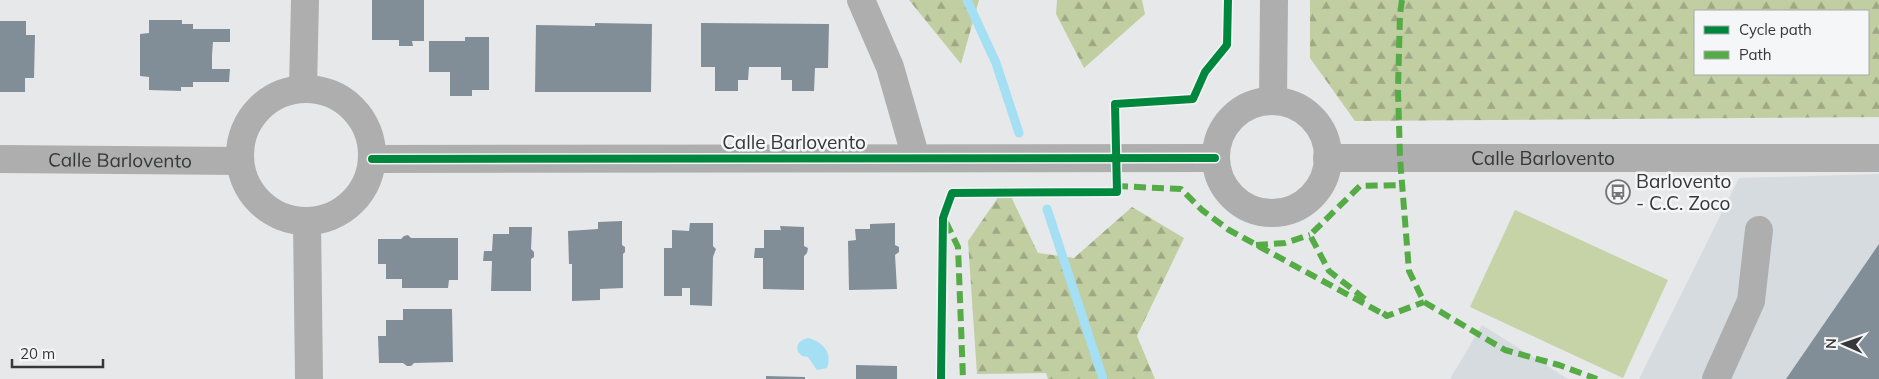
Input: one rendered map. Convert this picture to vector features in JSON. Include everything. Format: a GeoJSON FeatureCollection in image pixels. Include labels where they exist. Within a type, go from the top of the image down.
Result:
{"type":"FeatureCollection","features":[{"type":"Feature","properties":{"kind":"street"},"geometry":{"type":"LineString","coordinates":[[303,88],[304,0]]}},
{"type":"Feature","properties":{"kind":"street"},"geometry":{"type":"LineString","coordinates":[[861,0],[890,67],[916,158]]}},
{"type":"Feature","properties":{"kind":"street"},"geometry":{"type":"LineString","coordinates":[[1273,100],[1274,0]]}},
{"type":"Feature","properties":{"kind":"street"},"geometry":{"type":"LineString","coordinates":[[303,88],[325,91],[344,101],[360,116],[370,136],[372,159],[368,178],[358,195],[344,209],[327,218],[307,221],[288,219],[270,211],[255,197],[250,189],[245,180],[240,161],[241,140],[249,120],[263,103],[282,93],[303,88]]}},
{"type":"Feature","properties":{"kind":"street"},"geometry":{"type":"LineString","coordinates":[[1273,100],[1290,104],[1306,112],[1312,118],[1326,141],[1328,158],[1324,177],[1314,194],[1299,206],[1281,212],[1262,212],[1244,206],[1229,193],[1219,177],[1215,158],[1218,140],[1226,123],[1232,117],[1255,103],[1273,100]]}},
{"type":"Feature","properties":{"kind":"street","name":"Calle Barlovento"},"geometry":{"type":"LineString","coordinates":[[372,159],[1215,158]]}},
{"type":"Feature","properties":{"kind":"street","name":"Calle Barlovento"},"geometry":{"type":"LineString","coordinates":[[1328,158],[1879,158]]}},
{"type":"Feature","properties":{"kind":"street","name":"Calle Barlovento"},"geometry":{"type":"LineString","coordinates":[[0,159],[240,161]]}},
{"type":"Feature","properties":{"kind":"street"},"geometry":{"type":"LineString","coordinates":[[307,221],[309,379]]}},
{"type":"Feature","properties":{"kind":"street"},"geometry":{"type":"LineString","coordinates":[[1716,379],[1751,301],[1759,230]]}},
{"type":"Feature","properties":{"kind":"shaded area"},"geometry":{"type":"Polygon","coordinates":[[[1879,174],[1879,379],[1639,379],[1739,178],[1879,174]]]}},
{"type":"Feature","properties":{"kind":"shaded area"},"geometry":{"type":"Polygon","coordinates":[[[1482,325],[1568,379],[1450,379],[1482,325]]]}},
{"type":"Feature","properties":{"kind":"green space"},"geometry":{"type":"Polygon","coordinates":[[[909,0],[979,0],[961,64],[909,0]]]}},
{"type":"Feature","properties":{"kind":"green space"},"geometry":{"type":"Polygon","coordinates":[[[1057,0],[1142,0],[1145,14],[1084,68],[1056,14],[1057,0]]]}},
{"type":"Feature","properties":{"kind":"green space"},"geometry":{"type":"Polygon","coordinates":[[[1310,0],[1879,0],[1879,117],[1355,121],[1310,58],[1310,0]]]}},
{"type":"Feature","properties":{"kind":"green space"},"geometry":{"type":"Polygon","coordinates":[[[1006,186],[1038,253],[1074,258],[1132,207],[1184,238],[1137,336],[1155,379],[1048,379],[1046,373],[977,374],[968,241],[1006,186]]]}},
{"type":"Feature","properties":{"kind":"green space"},"geometry":{"type":"Polygon","coordinates":[[[1515,210],[1668,280],[1623,378],[1470,307],[1515,210]]]}},
{"type":"Feature","properties":{"kind":"water"},"geometry":{"type":"Polygon","coordinates":[[[808,338],[822,345],[828,353],[829,363],[827,368],[817,370],[808,357],[802,356],[798,352],[797,346],[799,342],[808,338]]]}},
{"type":"Feature","properties":{"kind":"building"},"geometry":{"type":"Polygon","coordinates":[[[372,0],[424,0],[424,41],[412,41],[413,46],[399,46],[399,40],[372,40],[372,0]]]}},
{"type":"Feature","properties":{"kind":"building"},"geometry":{"type":"Polygon","coordinates":[[[149,20],[182,20],[182,24],[193,24],[193,29],[230,29],[230,42],[213,42],[212,55],[212,69],[230,69],[229,82],[193,82],[193,87],[181,87],[181,91],[149,90],[149,77],[140,76],[140,34],[149,33],[149,20]]]}},
{"type":"Feature","properties":{"kind":"building"},"geometry":{"type":"Polygon","coordinates":[[[0,21],[26,21],[26,35],[35,35],[34,78],[25,78],[25,92],[0,92],[0,21]]]}},
{"type":"Feature","properties":{"kind":"building"},"geometry":{"type":"Polygon","coordinates":[[[595,23],[652,24],[651,92],[535,92],[536,25],[595,26],[595,23]]]}},
{"type":"Feature","properties":{"kind":"building"},"geometry":{"type":"Polygon","coordinates":[[[701,23],[829,24],[828,68],[815,68],[814,91],[792,91],[792,80],[781,80],[781,67],[749,67],[748,80],[738,80],[738,91],[715,91],[715,67],[701,67],[701,23]]]}},
{"type":"Feature","properties":{"kind":"building"},"geometry":{"type":"Polygon","coordinates":[[[465,37],[489,37],[489,90],[472,90],[472,96],[450,96],[450,72],[429,72],[429,41],[465,41],[465,37]]]}},
{"type":"Feature","properties":{"kind":"building"},"geometry":{"type":"Polygon","coordinates":[[[622,221],[622,245],[625,247],[623,254],[623,288],[600,289],[600,300],[572,301],[572,264],[569,264],[568,231],[598,229],[598,222],[622,221]]]}},
{"type":"Feature","properties":{"kind":"building"},"geometry":{"type":"Polygon","coordinates":[[[690,223],[713,223],[713,246],[716,249],[713,257],[712,306],[690,305],[690,288],[682,288],[682,296],[664,296],[664,248],[672,248],[672,230],[689,231],[690,223]]]}},
{"type":"Feature","properties":{"kind":"building"},"geometry":{"type":"Polygon","coordinates":[[[895,223],[895,245],[899,247],[899,252],[895,255],[897,289],[849,290],[848,241],[856,240],[855,229],[870,229],[870,224],[895,223]]]}},
{"type":"Feature","properties":{"kind":"building"},"geometry":{"type":"Polygon","coordinates":[[[780,226],[804,227],[804,246],[808,248],[804,256],[804,290],[763,289],[763,258],[754,258],[755,248],[764,248],[764,230],[781,230],[780,226]]]}},
{"type":"Feature","properties":{"kind":"building"},"geometry":{"type":"Polygon","coordinates":[[[509,227],[532,227],[531,249],[534,252],[534,257],[531,259],[531,291],[491,291],[492,261],[483,261],[484,251],[492,251],[493,234],[509,234],[509,227]]]}},
{"type":"Feature","properties":{"kind":"building"},"geometry":{"type":"Polygon","coordinates":[[[408,235],[411,238],[458,238],[458,280],[449,280],[448,288],[402,288],[402,279],[386,279],[386,264],[378,264],[378,239],[401,239],[408,235]]]}},
{"type":"Feature","properties":{"kind":"building"},"geometry":{"type":"Polygon","coordinates":[[[1879,244],[1879,379],[1786,379],[1879,244]]]}},
{"type":"Feature","properties":{"kind":"building"},"geometry":{"type":"Polygon","coordinates":[[[403,309],[452,309],[453,362],[414,363],[411,366],[403,363],[379,363],[378,336],[386,336],[386,320],[403,320],[403,309]]]}},
{"type":"Feature","properties":{"kind":"building"},"geometry":{"type":"Polygon","coordinates":[[[856,365],[897,366],[897,379],[856,379],[856,365]]]}},
{"type":"Feature","properties":{"kind":"building"},"geometry":{"type":"Polygon","coordinates":[[[766,376],[805,377],[805,379],[766,379],[766,376]]]}},
{"type":"Feature","properties":{"kind":"waterway"},"geometry":{"type":"LineString","coordinates":[[967,0],[996,63],[1019,133]]}},
{"type":"Feature","properties":{"kind":"waterway"},"geometry":{"type":"LineString","coordinates":[[1047,209],[1103,379]]}},
{"type":"Feature","properties":{"kind":"marked path"},"geometry":{"type":"LineString","coordinates":[[1402,0],[1398,90],[1400,158],[1409,271],[1424,302],[1505,350],[1559,365],[1597,379]]}},
{"type":"Feature","properties":{"kind":"marked path"},"geometry":{"type":"LineString","coordinates":[[1365,299],[1329,271],[1310,235],[1360,186],[1402,185]]}},
{"type":"Feature","properties":{"kind":"marked path"},"geometry":{"type":"LineString","coordinates":[[1116,186],[1181,189],[1202,210],[1229,230],[1387,316]]}},
{"type":"Feature","properties":{"kind":"marked path"},"geometry":{"type":"LineString","coordinates":[[946,222],[958,247],[963,379]]}},
{"type":"Feature","properties":{"kind":"marked path"},"geometry":{"type":"LineString","coordinates":[[1256,245],[1285,243],[1310,235]]}},
{"type":"Feature","properties":{"kind":"marked path"},"geometry":{"type":"LineString","coordinates":[[1383,313],[1387,316],[1424,302]]}},
{"type":"Feature","properties":{"kind":"cycle path"},"geometry":{"type":"LineString","coordinates":[[941,379],[943,218],[952,193],[1117,192],[1115,104],[1193,99],[1205,72],[1227,45],[1228,0]]}},
{"type":"Feature","properties":{"kind":"cycle path"},"geometry":{"type":"LineString","coordinates":[[372,159],[1215,158]]}},
{"type":"Feature","properties":{"kind":"place","name":"Barlovento - C.C. Zoco"},"geometry":{"type":"Point","coordinates":[1618,192]}}]}
